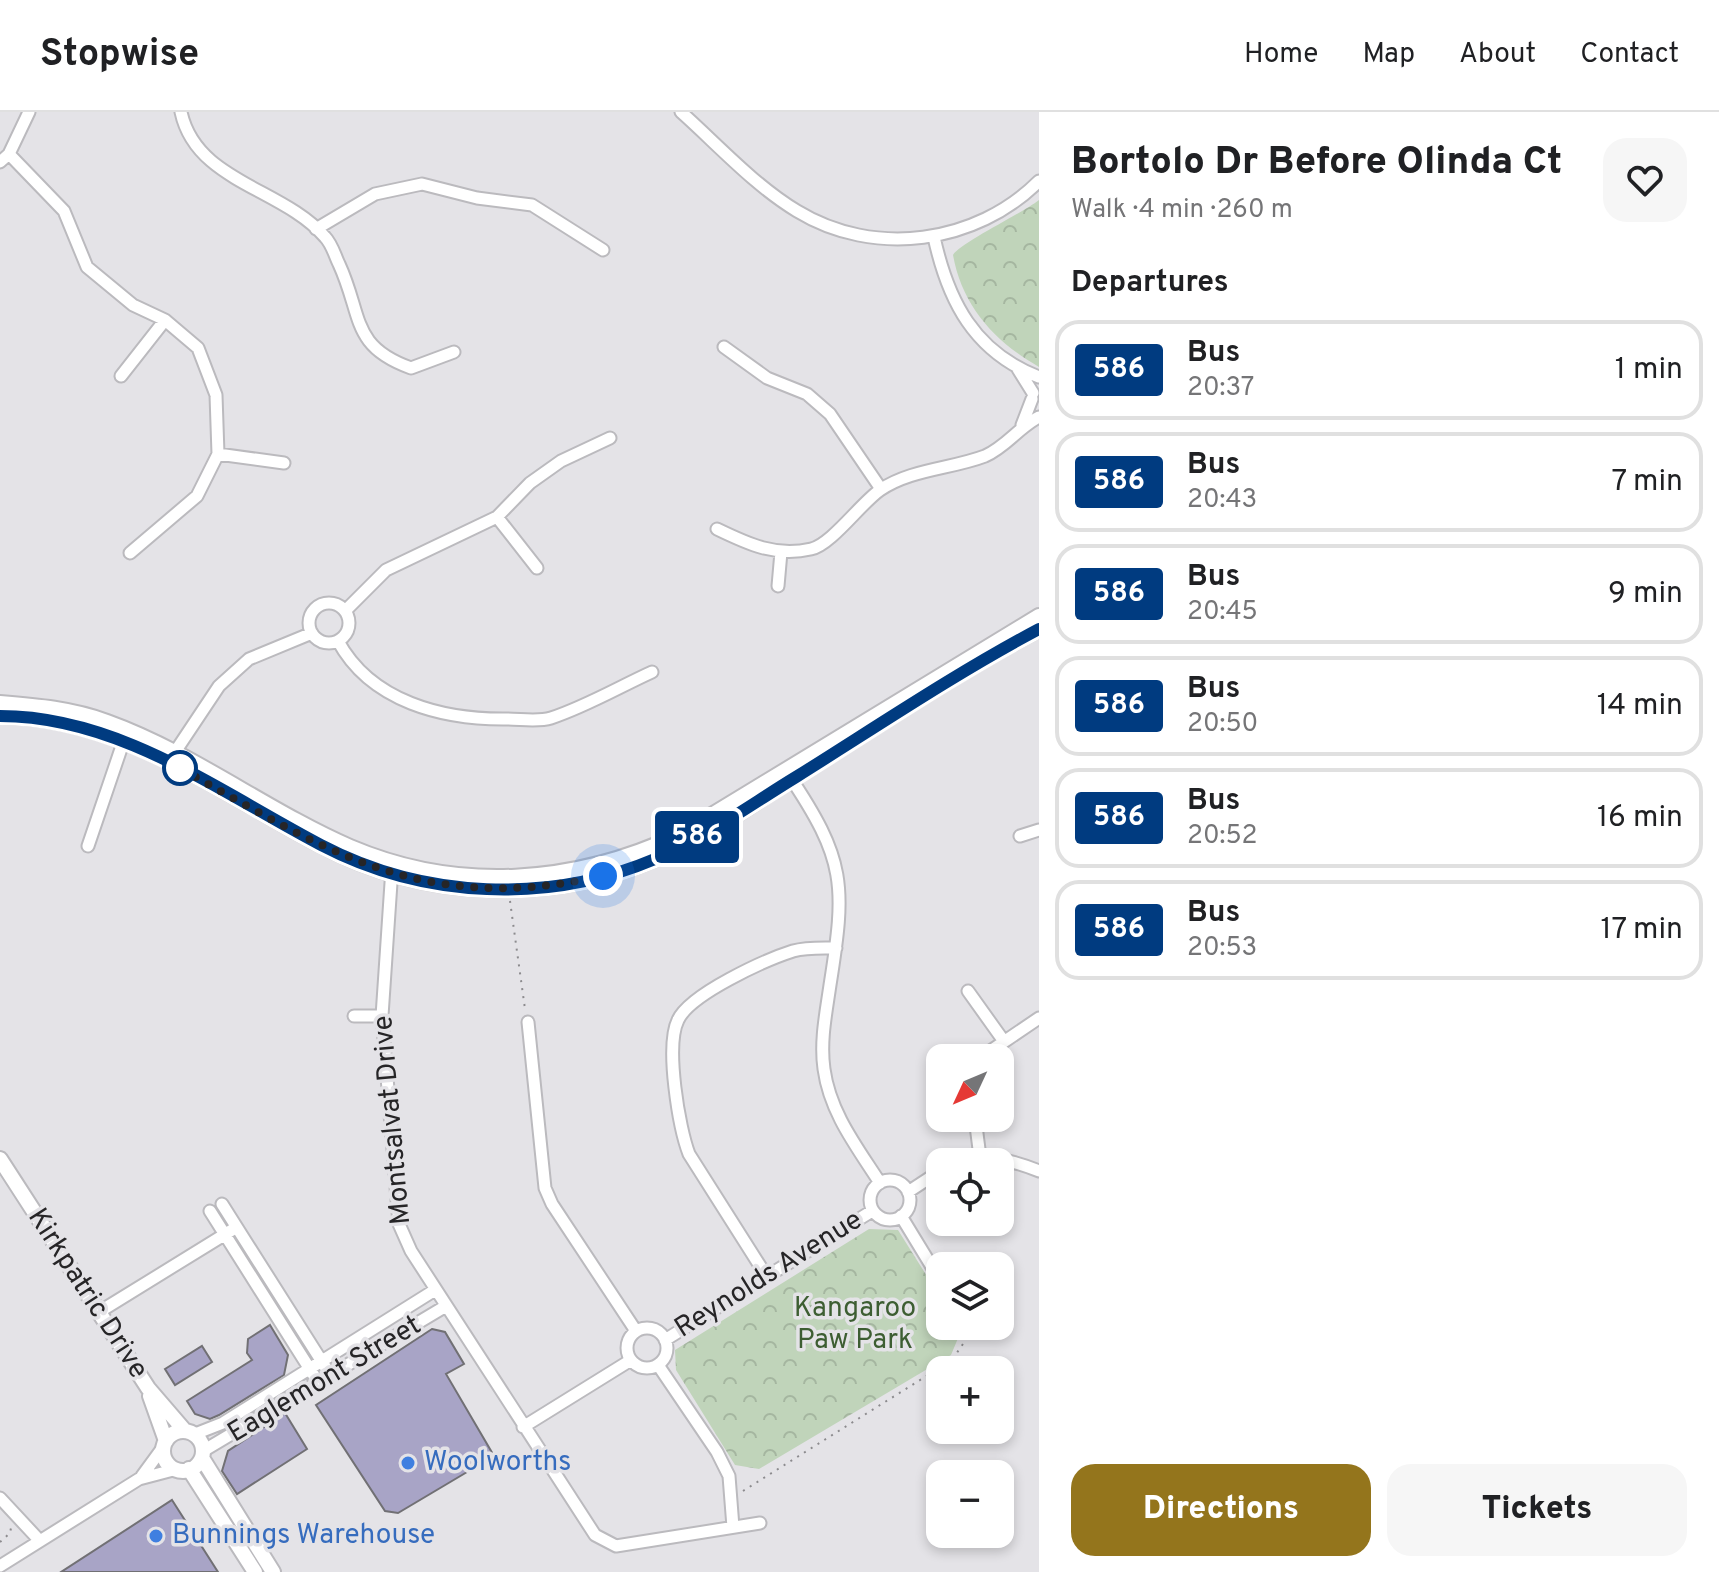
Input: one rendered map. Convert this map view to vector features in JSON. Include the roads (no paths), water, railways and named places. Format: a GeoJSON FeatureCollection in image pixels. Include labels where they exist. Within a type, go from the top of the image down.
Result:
{"type":"FeatureCollection","features":[{"type":"Feature","properties":{"kind":"street"},"geometry":{"type":"LineString","coordinates":[[29,112],[4,158],[64,211],[87,267],[133,305],[165,320],[198,348],[216,395],[218,454],[197,496],[130,553]]}},
{"type":"Feature","properties":{"kind":"street"},"geometry":{"type":"LineString","coordinates":[[181,112],[187,130],[209,162],[299,211],[327,238],[348,285],[362,335],[385,359],[411,368],[454,352]]}},
{"type":"Feature","properties":{"kind":"street"},"geometry":{"type":"LineString","coordinates":[[681,112],[779,199],[812,219],[871,236],[934,237],[993,216],[1039,181]]}},
{"type":"Feature","properties":{"kind":"street"},"geometry":{"type":"LineString","coordinates":[[316,229],[375,194],[422,184],[477,198],[532,205],[603,250]]}},
{"type":"Feature","properties":{"kind":"street"},"geometry":{"type":"LineString","coordinates":[[717,529],[756,547],[781,552],[814,549],[881,489],[939,466],[985,455],[1039,414],[1035,392],[1015,366],[985,341],[957,309],[934,237]]}},
{"type":"Feature","properties":{"kind":"street"},"geometry":{"type":"LineString","coordinates":[[121,376],[165,320]]}},
{"type":"Feature","properties":{"kind":"street"},"geometry":{"type":"LineString","coordinates":[[724,347],[767,378],[807,394],[830,414],[881,489]]}},
{"type":"Feature","properties":{"kind":"street"},"geometry":{"type":"LineString","coordinates":[[1015,366],[1039,377]]}},
{"type":"Feature","properties":{"kind":"street"},"geometry":{"type":"LineString","coordinates":[[1022,425],[1035,392]]}},
{"type":"Feature","properties":{"kind":"street"},"geometry":{"type":"LineString","coordinates":[[345,611],[386,570],[497,517],[530,483],[561,461],[610,438]]}},
{"type":"Feature","properties":{"kind":"street"},"geometry":{"type":"LineString","coordinates":[[218,454],[284,463]]}},
{"type":"Feature","properties":{"kind":"street"},"geometry":{"type":"LineString","coordinates":[[497,517],[537,568]]}},
{"type":"Feature","properties":{"kind":"street"},"geometry":{"type":"LineString","coordinates":[[778,586],[781,552]]}},
{"type":"Feature","properties":{"kind":"street"},"geometry":{"type":"LineString","coordinates":[[333,603],[345,611],[348,631],[338,641],[320,641],[312,633],[309,619],[314,609],[333,603]]}},
{"type":"Feature","properties":{"kind":"street"},"geometry":{"type":"LineString","coordinates":[[788,775],[1039,616]]}},
{"type":"Feature","properties":{"kind":"street"},"geometry":{"type":"LineString","coordinates":[[0,703],[60,709],[125,735],[392,869],[519,878],[578,871],[633,856],[679,835],[1039,629]]}},
{"type":"Feature","properties":{"kind":"street"},"geometry":{"type":"LineString","coordinates":[[172,757],[219,686],[249,659],[312,633]]}},
{"type":"Feature","properties":{"kind":"street"},"geometry":{"type":"LineString","coordinates":[[338,641],[351,664],[388,693],[433,713],[487,719],[549,719],[652,672]]}},
{"type":"Feature","properties":{"kind":"street"},"geometry":{"type":"LineString","coordinates":[[0,716],[58,720],[125,735]]}},
{"type":"Feature","properties":{"kind":"street"},"geometry":{"type":"LineString","coordinates":[[88,846],[125,735]]}},
{"type":"Feature","properties":{"kind":"street"},"geometry":{"type":"LineString","coordinates":[[788,775],[820,825],[834,859],[841,893],[822,1036],[824,1073],[834,1110],[880,1183]]}},
{"type":"Feature","properties":{"kind":"street"},"geometry":{"type":"LineString","coordinates":[[1020,836],[1039,830]]}},
{"type":"Feature","properties":{"kind":"street","name":"Montsalvat Drive"},"geometry":{"type":"LineString","coordinates":[[392,869],[382,1016],[399,1224],[411,1251],[595,1535],[616,1546],[760,1523]]}},
{"type":"Feature","properties":{"kind":"street"},"geometry":{"type":"LineString","coordinates":[[767,1277],[689,1154],[681,1134],[673,1035],[684,1010],[741,975],[796,950],[836,948]]}},
{"type":"Feature","properties":{"kind":"street"},"geometry":{"type":"LineString","coordinates":[[968,991],[1003,1040]]}},
{"type":"Feature","properties":{"kind":"street"},"geometry":{"type":"LineString","coordinates":[[354,1016],[382,1016]]}},
{"type":"Feature","properties":{"kind":"street"},"geometry":{"type":"LineString","coordinates":[[998,1044],[1039,1018]]}},
{"type":"Feature","properties":{"kind":"street"},"geometry":{"type":"LineString","coordinates":[[528,1022],[545,1188],[552,1204],[636,1331]]}},
{"type":"Feature","properties":{"kind":"street","name":"Kirkpatric Drive"},"geometry":{"type":"LineString","coordinates":[[0,1159],[148,1388],[190,1433]]}},
{"type":"Feature","properties":{"kind":"street"},"geometry":{"type":"LineString","coordinates":[[1014,1161],[1039,1171]]}},
{"type":"Feature","properties":{"kind":"street"},"geometry":{"type":"LineString","coordinates":[[908,1192],[926,1180]]}},
{"type":"Feature","properties":{"kind":"street"},"geometry":{"type":"LineString","coordinates":[[894,1181],[908,1192],[908,1208],[901,1216],[893,1220],[881,1218],[872,1211],[870,1196],[880,1183],[894,1181]]}},
{"type":"Feature","properties":{"kind":"street"},"geometry":{"type":"LineString","coordinates":[[222,1204],[231,1231],[318,1382]]}},
{"type":"Feature","properties":{"kind":"street"},"geometry":{"type":"LineString","coordinates":[[210,1211],[231,1231],[331,1376]]}},
{"type":"Feature","properties":{"kind":"street","name":"Reynolds Avenue"},"geometry":{"type":"LineString","coordinates":[[665,1340],[872,1211]]}},
{"type":"Feature","properties":{"kind":"street"},"geometry":{"type":"LineString","coordinates":[[901,1216],[926,1257]]}},
{"type":"Feature","properties":{"kind":"street"},"geometry":{"type":"LineString","coordinates":[[99,1312],[231,1231]]}},
{"type":"Feature","properties":{"kind":"street","name":"Eaglemont Street"},"geometry":{"type":"LineString","coordinates":[[190,1433],[223,1423],[435,1290]]}},
{"type":"Feature","properties":{"kind":"street","name":"Eaglemont Street"},"geometry":{"type":"LineString","coordinates":[[202,1455],[446,1306]]}},
{"type":"Feature","properties":{"kind":"street"},"geometry":{"type":"LineString","coordinates":[[649,1328],[665,1340],[666,1353],[658,1365],[641,1367],[631,1360],[627,1348],[636,1331],[649,1328]]}},
{"type":"Feature","properties":{"kind":"street"},"geometry":{"type":"LineString","coordinates":[[523,1427],[631,1360]]}},
{"type":"Feature","properties":{"kind":"street"},"geometry":{"type":"LineString","coordinates":[[658,1365],[717,1452],[729,1476],[733,1527]]}},
{"type":"Feature","properties":{"kind":"street","name":"Kirkpatric Drive"},"geometry":{"type":"LineString","coordinates":[[148,1388],[165,1443]]}},
{"type":"Feature","properties":{"kind":"street"},"geometry":{"type":"LineString","coordinates":[[139,1479],[174,1433],[190,1433],[273,1572]]}},
{"type":"Feature","properties":{"kind":"street"},"geometry":{"type":"LineString","coordinates":[[165,1443],[167,1462],[183,1469],[255,1572]]}},
{"type":"Feature","properties":{"kind":"street"},"geometry":{"type":"LineString","coordinates":[[0,1566],[139,1479],[183,1469],[202,1455]]}},
{"type":"Feature","properties":{"kind":"street"},"geometry":{"type":"LineString","coordinates":[[0,1498],[40,1541]]}},
{"type":"Feature","properties":{"kind":"place","name":"Woolworths"},"geometry":{"type":"Point","coordinates":[408,1463]}},
{"type":"Feature","properties":{"kind":"place","name":"Bunnings Warehouse"},"geometry":{"type":"Point","coordinates":[156,1536]}},
{"type":"Feature","properties":{"kind":"park label","name":"Kangaroo Paw Park"},"geometry":{"type":"Point","coordinates":[855,1325]}}]}
